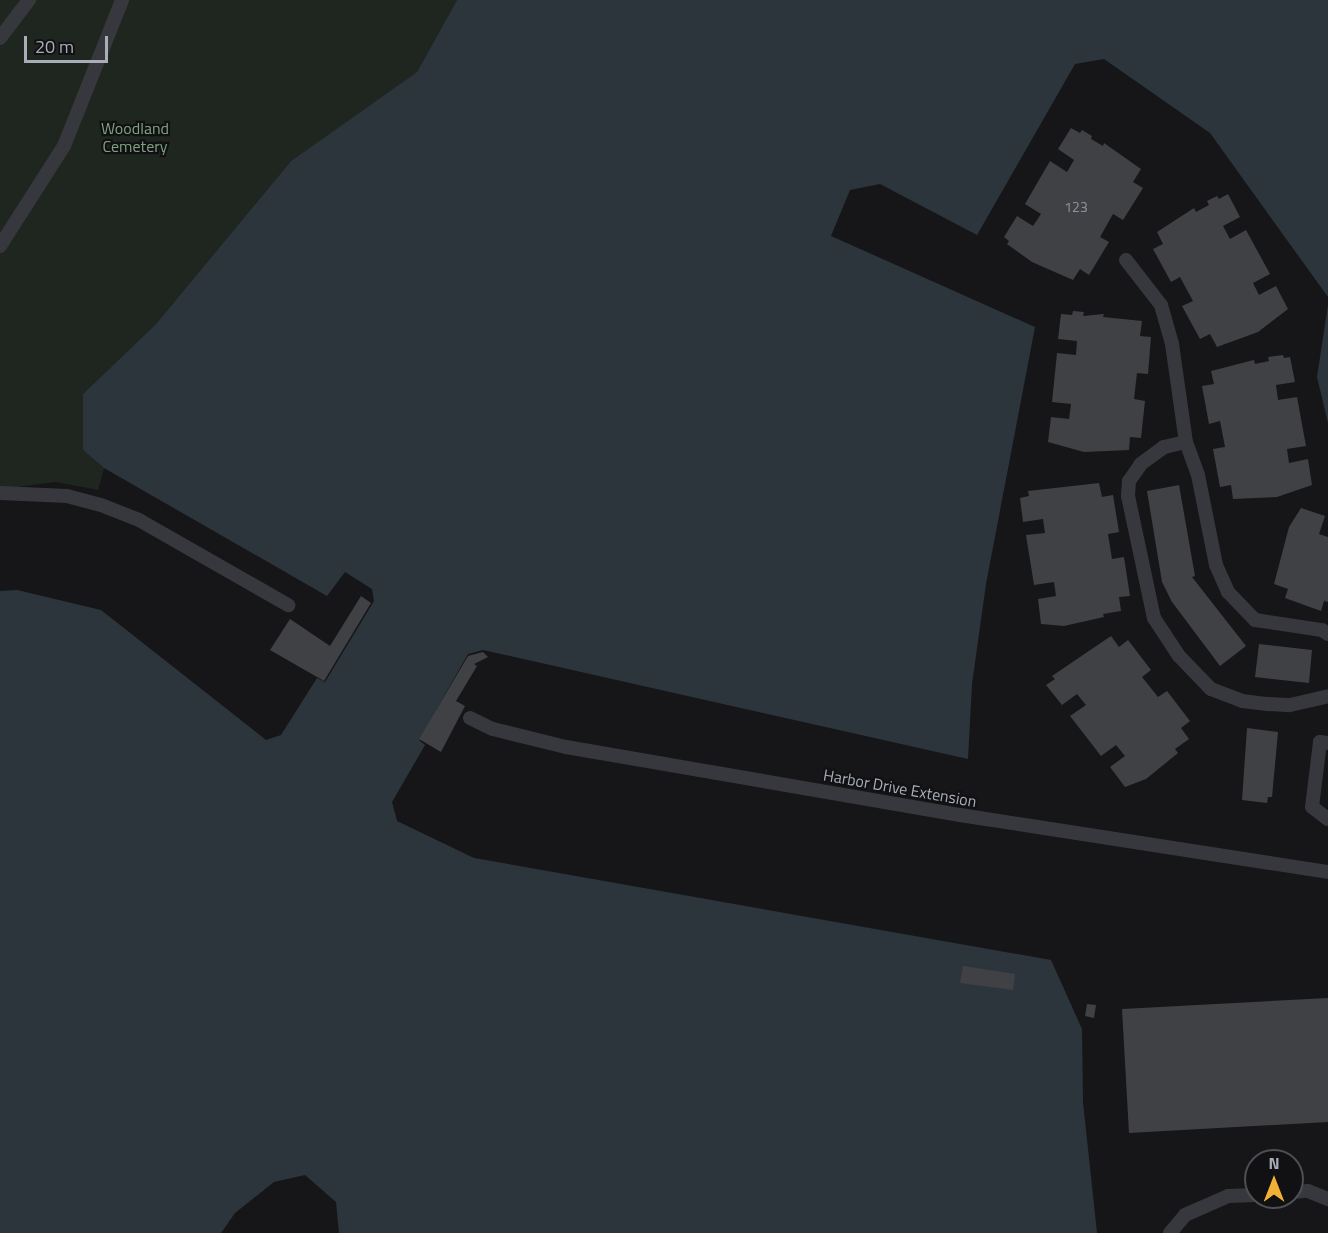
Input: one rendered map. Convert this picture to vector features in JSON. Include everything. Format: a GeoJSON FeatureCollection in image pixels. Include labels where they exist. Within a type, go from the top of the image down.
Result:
{"type":"FeatureCollection","features":[{"type":"Feature","properties":{"kind":"lane"},"geometry":{"type":"LineString","coordinates":[[0,38],[29,0]]}},
{"type":"Feature","properties":{"kind":"lane"},"geometry":{"type":"LineString","coordinates":[[0,246],[64,147],[122,0]]}},
{"type":"Feature","properties":{"kind":"lane"},"geometry":{"type":"LineString","coordinates":[[1126,260],[1161,305],[1172,344],[1186,442],[1198,475],[1216,565],[1228,592],[1255,620],[1322,630],[1328,634]]}},
{"type":"Feature","properties":{"kind":"lane"},"geometry":{"type":"LineString","coordinates":[[1186,442],[1164,447],[1141,464],[1129,481],[1128,496],[1154,618],[1179,656],[1212,689],[1242,701],[1268,705],[1299,704],[1328,696]]}},
{"type":"Feature","properties":{"kind":"lane"},"geometry":{"type":"LineString","coordinates":[[0,493],[67,496],[111,509],[139,520],[288,605]]}},
{"type":"Feature","properties":{"kind":"lane","name":"Harbor Drive Extension"},"geometry":{"type":"LineString","coordinates":[[471,718],[493,729],[577,749],[960,815],[1328,872]]}},
{"type":"Feature","properties":{"kind":"lane"},"geometry":{"type":"LineString","coordinates":[[1328,743],[1320,742],[1312,807],[1328,819]]}},
{"type":"Feature","properties":{"kind":"lane"},"geometry":{"type":"LineString","coordinates":[[1304,1191],[1328,1199]]}},
{"type":"Feature","properties":{"kind":"lane"},"geometry":{"type":"LineString","coordinates":[[1170,1233],[1185,1215],[1228,1196],[1244,1195]]}},
{"type":"Feature","properties":{"kind":"green space","name":"Woodland Cemetery"},"geometry":{"type":"Polygon","coordinates":[[[0,0],[457,0],[417,72],[291,161],[156,324],[83,394],[83,450],[104,468],[98,490],[56,482],[0,489],[0,0]]]}},
{"type":"Feature","properties":{"kind":"shaded area"},"geometry":{"type":"Polygon","coordinates":[[[457,0],[1328,0],[1328,297],[1210,133],[1104,59],[1075,64],[977,235],[880,184],[850,190],[831,236],[1035,327],[986,584],[972,684],[968,759],[483,650],[468,654],[419,740],[425,745],[392,802],[397,821],[474,858],[1051,960],[1082,1029],[1083,1102],[1097,1233],[339,1233],[336,1202],[305,1175],[274,1182],[235,1213],[221,1233],[0,1233],[0,591],[17,590],[101,610],[266,740],[281,735],[317,678],[325,682],[374,601],[372,589],[345,572],[327,596],[104,468],[83,450],[83,394],[156,324],[291,161],[417,72],[457,0]]]}},
{"type":"Feature","properties":{"kind":"shaded area"},"geometry":{"type":"Polygon","coordinates":[[[1328,305],[1328,423],[1317,377],[1328,305]]]}},
{"type":"Feature","properties":{"kind":"building"},"geometry":{"type":"Polygon","coordinates":[[[1071,128],[1080,133],[1082,130],[1092,136],[1091,139],[1103,146],[1104,143],[1141,169],[1133,182],[1143,188],[1123,220],[1113,214],[1100,237],[1109,242],[1089,275],[1080,269],[1073,280],[1032,262],[1007,244],[1009,241],[1004,237],[1017,216],[1033,226],[1041,214],[1025,204],[1050,161],[1067,172],[1074,160],[1058,149],[1071,128]]]}},
{"type":"Feature","properties":{"kind":"building"},"geometry":{"type":"Polygon","coordinates":[[[1228,194],[1240,217],[1223,226],[1230,239],[1246,230],[1270,274],[1253,283],[1259,295],[1276,286],[1288,309],[1258,332],[1217,347],[1210,334],[1200,339],[1182,306],[1193,301],[1180,277],[1171,282],[1153,249],[1163,244],[1157,232],[1194,208],[1196,212],[1209,205],[1207,201],[1217,196],[1219,199],[1228,194]]]}},
{"type":"Feature","properties":{"kind":"building"},"geometry":{"type":"Polygon","coordinates":[[[1073,311],[1084,312],[1083,316],[1104,314],[1103,317],[1142,321],[1140,336],[1151,337],[1148,374],[1137,373],[1134,399],[1145,401],[1141,438],[1130,437],[1129,450],[1084,452],[1048,442],[1051,417],[1069,419],[1071,404],[1052,402],[1057,353],[1076,355],[1077,341],[1058,339],[1061,314],[1072,315],[1073,311]]]}},
{"type":"Feature","properties":{"kind":"building"},"geometry":{"type":"Polygon","coordinates":[[[1283,355],[1284,358],[1290,357],[1295,382],[1276,385],[1278,400],[1297,397],[1306,446],[1287,449],[1289,463],[1308,459],[1312,485],[1277,497],[1233,499],[1231,485],[1220,487],[1213,449],[1225,447],[1220,421],[1209,424],[1202,386],[1214,384],[1211,371],[1254,360],[1255,364],[1269,361],[1268,357],[1283,355]]]}},
{"type":"Feature","properties":{"kind":"building"},"geometry":{"type":"Polygon","coordinates":[[[1099,483],[1102,497],[1113,495],[1119,532],[1108,534],[1112,559],[1124,557],[1130,596],[1119,597],[1121,611],[1103,614],[1104,617],[1064,626],[1041,624],[1038,599],[1056,596],[1054,582],[1034,585],[1026,535],[1045,533],[1043,519],[1023,522],[1020,498],[1029,496],[1028,491],[1099,483]]]}},
{"type":"Feature","properties":{"kind":"building"},"geometry":{"type":"Polygon","coordinates":[[[1179,485],[1195,576],[1192,577],[1246,646],[1220,666],[1172,602],[1162,582],[1147,491],[1179,485]]]}},
{"type":"Feature","properties":{"kind":"building"},"geometry":{"type":"Polygon","coordinates":[[[1301,508],[1325,516],[1319,534],[1328,537],[1328,602],[1324,601],[1321,611],[1285,598],[1288,589],[1274,584],[1289,527],[1301,508]]]}},
{"type":"Feature","properties":{"kind":"building"},"geometry":{"type":"Polygon","coordinates":[[[361,596],[371,603],[324,681],[270,650],[290,619],[330,646],[361,596]]]}},
{"type":"Feature","properties":{"kind":"building"},"geometry":{"type":"Polygon","coordinates":[[[1111,636],[1119,647],[1128,640],[1151,670],[1142,677],[1158,697],[1167,691],[1190,721],[1181,728],[1189,739],[1175,749],[1178,753],[1146,779],[1125,787],[1110,767],[1125,756],[1116,745],[1101,756],[1070,716],[1086,705],[1077,694],[1062,705],[1046,685],[1055,679],[1052,676],[1111,636]]]}},
{"type":"Feature","properties":{"kind":"building"},"geometry":{"type":"Polygon","coordinates":[[[1259,644],[1312,650],[1309,683],[1255,677],[1259,644]]]}},
{"type":"Feature","properties":{"kind":"building"},"geometry":{"type":"Polygon","coordinates":[[[483,652],[488,657],[474,664],[477,666],[456,701],[465,706],[441,752],[419,739],[468,656],[483,652]]]}},
{"type":"Feature","properties":{"kind":"building"},"geometry":{"type":"Polygon","coordinates":[[[1247,728],[1278,732],[1272,797],[1268,797],[1267,803],[1242,800],[1247,728]]]}},
{"type":"Feature","properties":{"kind":"building"},"geometry":{"type":"Polygon","coordinates":[[[963,966],[1015,974],[1013,990],[960,983],[963,966]]]}},
{"type":"Feature","properties":{"kind":"building"},"geometry":{"type":"Polygon","coordinates":[[[1328,998],[1328,1122],[1129,1133],[1122,1009],[1328,998]]]}},
{"type":"Feature","properties":{"kind":"building"},"geometry":{"type":"Polygon","coordinates":[[[1087,1004],[1096,1005],[1094,1018],[1085,1016],[1087,1004]]]}}]}
